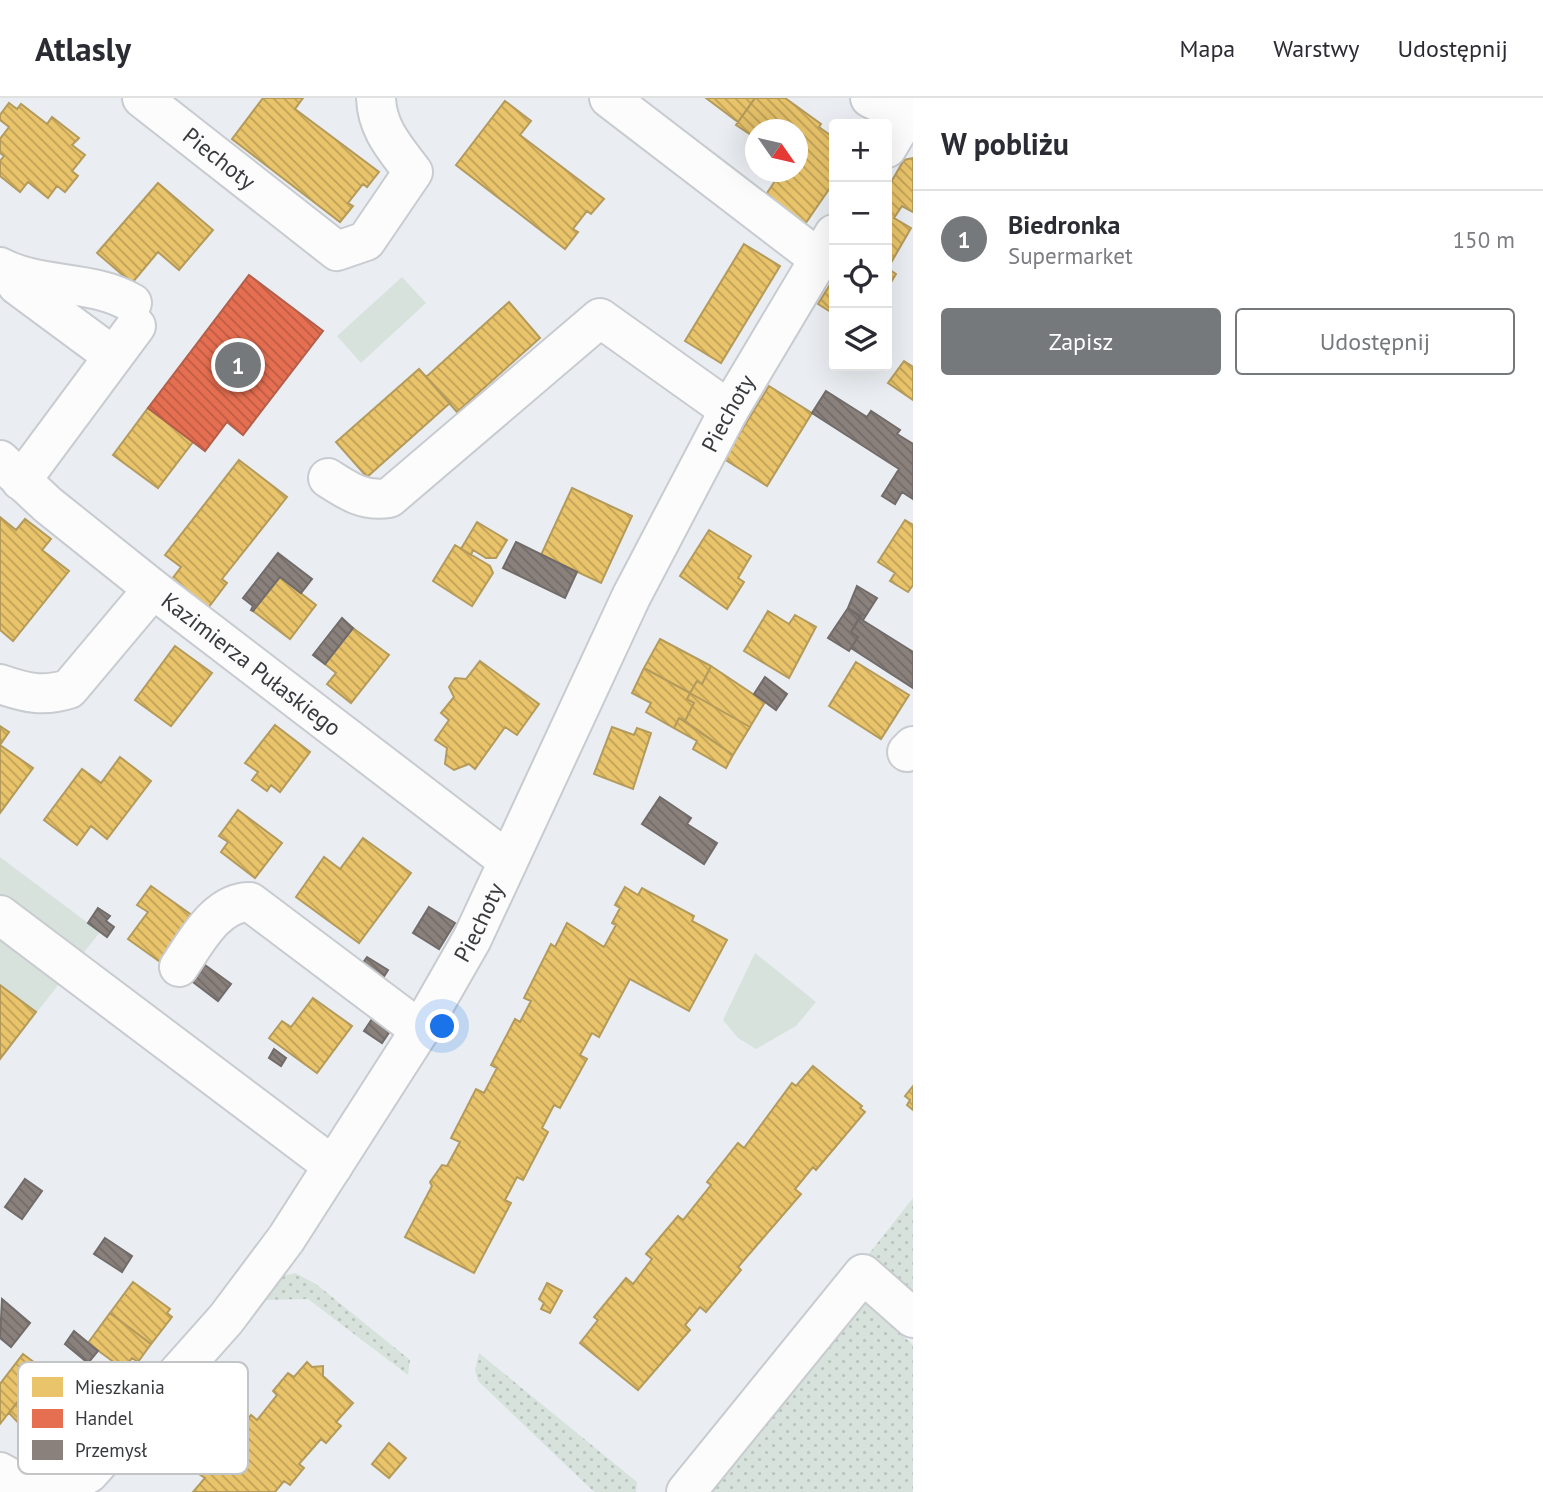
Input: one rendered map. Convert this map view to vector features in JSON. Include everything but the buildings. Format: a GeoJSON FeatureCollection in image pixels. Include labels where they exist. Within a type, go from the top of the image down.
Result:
{"type":"FeatureCollection","features":[{"type":"Feature","properties":{"kind":"street","name":"Piechoty"},"geometry":{"type":"LineString","coordinates":[[167,105],[337,251],[366,241],[413,172],[386,136],[376,111],[376,98]]}},
{"type":"Feature","properties":{"kind":"street"},"geometry":{"type":"LineString","coordinates":[[609,98],[827,247]]}},
{"type":"Feature","properties":{"kind":"street"},"geometry":{"type":"LineString","coordinates":[[870,98],[909,117],[892,141]]}},
{"type":"Feature","properties":{"kind":"street","name":"Piechoty"},"geometry":{"type":"LineString","coordinates":[[188,1362],[226,1319],[286,1239],[420,1030],[472,939],[631,597],[729,410],[827,247]]}},
{"type":"Feature","properties":{"kind":"street"},"geometry":{"type":"LineString","coordinates":[[4,269],[36,280],[111,291],[134,315],[113,356],[10,471]]}},
{"type":"Feature","properties":{"kind":"street"},"geometry":{"type":"LineString","coordinates":[[4,269],[17,285],[113,356]]}},
{"type":"Feature","properties":{"kind":"street"},"geometry":{"type":"LineString","coordinates":[[328,478],[363,498],[389,498],[600,318],[687,396],[729,410]]}},
{"type":"Feature","properties":{"kind":"street","name":"Kazimierza Pułaskiego"},"geometry":{"type":"LineString","coordinates":[[10,471],[153,589],[508,861]]}},
{"type":"Feature","properties":{"kind":"street"},"geometry":{"type":"LineString","coordinates":[[0,684],[30,695],[52,694],[69,688],[153,589]]}},
{"type":"Feature","properties":{"kind":"street"},"geometry":{"type":"LineString","coordinates":[[179,967],[209,924],[226,909],[250,902],[420,1030]]}},
{"type":"Feature","properties":{"kind":"street"},"geometry":{"type":"LineString","coordinates":[[0,915],[333,1166]]}},
{"type":"Feature","properties":{"kind":"street"},"geometry":{"type":"LineString","coordinates":[[686,1492],[863,1274],[913,1318]]}},
{"type":"Feature","properties":{"kind":"street","name":"Piechoty"},"geometry":{"type":"LineString","coordinates":[[0,1472],[25,1485],[51,1490],[64,1489],[87,1474]]}},
{"type":"Feature","properties":{"kind":"shaded area"},"geometry":{"type":"Polygon","coordinates":[[[402,277],[426,303],[361,363],[337,336],[402,277]]]}},
{"type":"Feature","properties":{"kind":"shaded area"},"geometry":{"type":"Polygon","coordinates":[[[0,857],[100,932],[0,1059],[0,857]]]}},
{"type":"Feature","properties":{"kind":"shaded area"},"geometry":{"type":"Polygon","coordinates":[[[755,953],[816,1002],[796,1026],[756,1049],[738,1038],[723,1020],[755,953]]]}},
{"type":"Feature","properties":{"kind":"shaded area"},"geometry":{"type":"Polygon","coordinates":[[[913,1198],[913,1303],[864,1260],[913,1198]]]}},
{"type":"Feature","properties":{"kind":"shaded area"},"geometry":{"type":"Polygon","coordinates":[[[295,1273],[316,1284],[410,1360],[408,1375],[308,1299],[258,1300],[279,1277],[295,1273]]]}},
{"type":"Feature","properties":{"kind":"shaded area"},"geometry":{"type":"Polygon","coordinates":[[[861,1297],[913,1345],[913,1492],[702,1492],[861,1297]]]}},
{"type":"Feature","properties":{"kind":"shaded area"},"geometry":{"type":"Polygon","coordinates":[[[479,1353],[637,1482],[636,1492],[594,1492],[478,1381],[475,1370],[479,1353]]]}},
{"type":"Feature","properties":{"kind":"place","name":"Biedronka"},"geometry":{"type":"Point","coordinates":[238,365]}}]}
